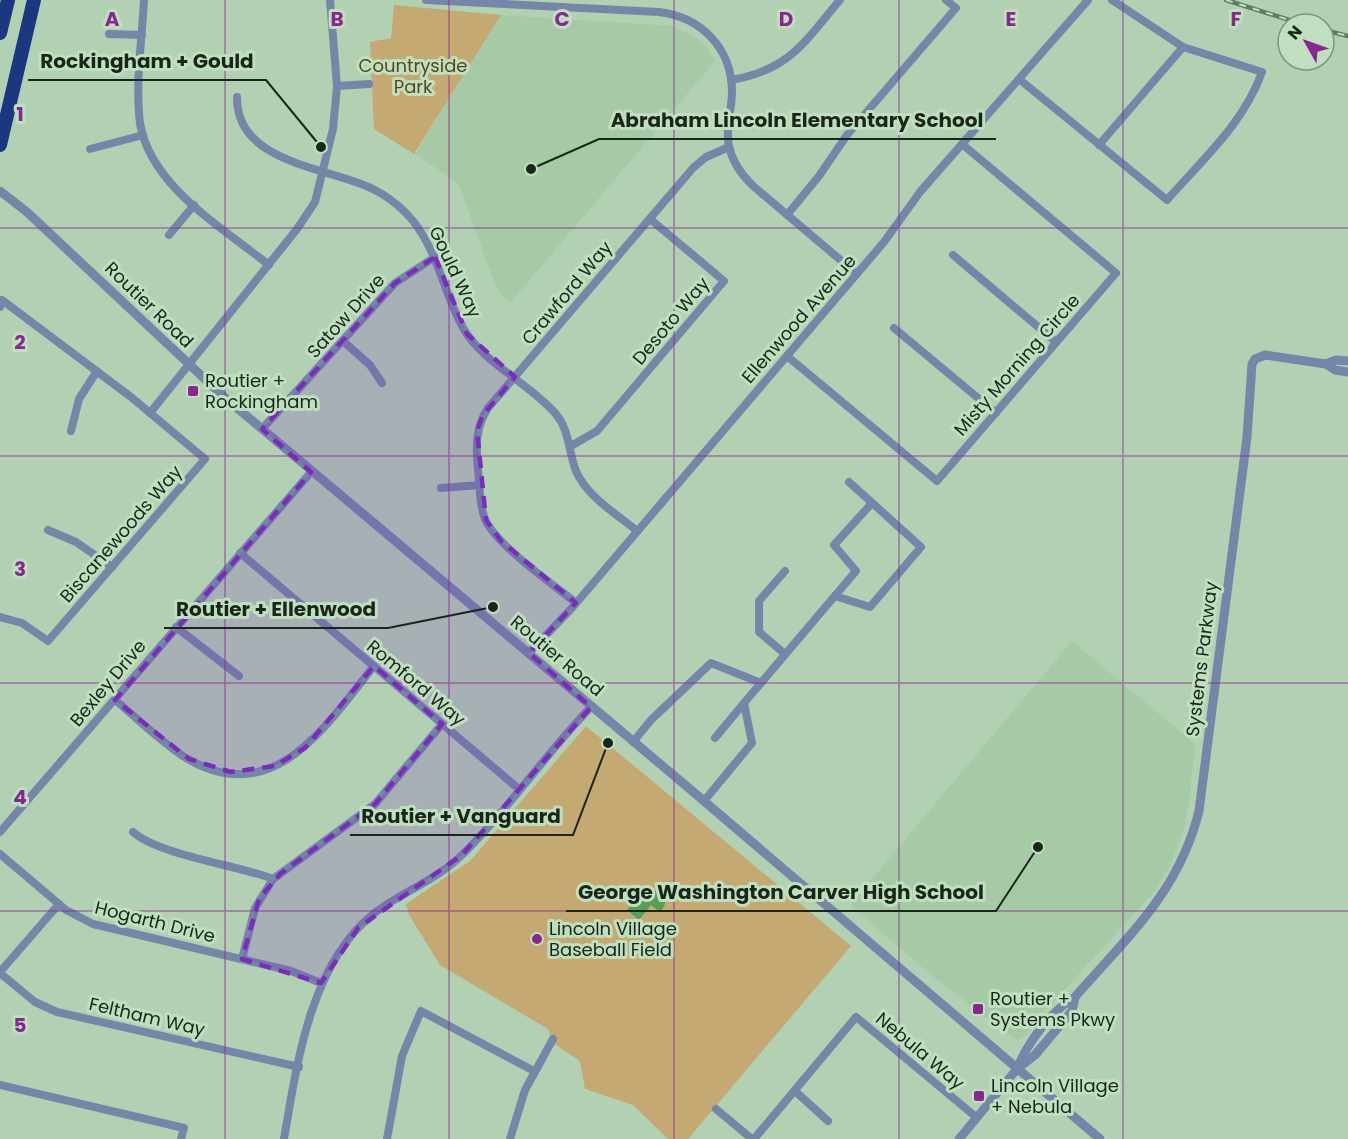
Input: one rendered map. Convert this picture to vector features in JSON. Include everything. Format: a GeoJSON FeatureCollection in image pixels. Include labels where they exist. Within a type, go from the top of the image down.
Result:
{"type":"FeatureCollection","features":[{"type":"Feature","properties":{"kind":"highway"},"geometry":{"type":"LineString","coordinates":[[0,33],[8,0]]}},
{"type":"Feature","properties":{"kind":"highway"},"geometry":{"type":"LineString","coordinates":[[0,146],[34,0]]}},
{"type":"Feature","properties":{"kind":"street"},"geometry":{"type":"LineString","coordinates":[[144,0],[139,106],[143,135],[159,170],[194,205],[269,265]]}},
{"type":"Feature","properties":{"kind":"street"},"geometry":{"type":"LineString","coordinates":[[0,307],[2,300],[150,413],[187,364],[269,265],[315,202],[325,172],[333,129],[337,86],[330,0]]}},
{"type":"Feature","properties":{"kind":"street"},"geometry":{"type":"LineString","coordinates":[[426,0],[677,15],[702,27],[715,40],[725,56],[731,80],[727,134],[729,147],[736,164],[746,179],[857,274]]}},
{"type":"Feature","properties":{"kind":"street"},"geometry":{"type":"LineString","coordinates":[[731,80],[756,75],[782,63],[799,49],[840,0]]}},
{"type":"Feature","properties":{"kind":"street"},"geometry":{"type":"LineString","coordinates":[[787,215],[819,176],[847,135],[956,9],[946,0]]}},
{"type":"Feature","properties":{"kind":"street","name":"Ellenwood Avenue"},"geometry":{"type":"LineString","coordinates":[[529,653],[576,603],[857,274],[920,192],[1088,0]]}},
{"type":"Feature","properties":{"kind":"street"},"geometry":{"type":"LineString","coordinates":[[1019,79],[1167,200],[1236,122],[1253,98],[1262,72],[1183,47],[1112,0]]}},
{"type":"Feature","properties":{"kind":"street"},"geometry":{"type":"LineString","coordinates":[[109,34],[142,35]]}},
{"type":"Feature","properties":{"kind":"street"},"geometry":{"type":"LineString","coordinates":[[1099,145],[1183,47]]}},
{"type":"Feature","properties":{"kind":"street"},"geometry":{"type":"LineString","coordinates":[[337,86],[369,84]]}},
{"type":"Feature","properties":{"kind":"street","name":"Gould Way"},"geometry":{"type":"LineString","coordinates":[[237,97],[238,113],[252,137],[299,166],[325,172],[373,189],[396,204],[420,229],[435,257],[467,334],[553,411],[563,424],[571,446],[576,471],[585,486],[637,531]]}},
{"type":"Feature","properties":{"kind":"street"},"geometry":{"type":"LineString","coordinates":[[90,149],[143,135]]}},
{"type":"Feature","properties":{"kind":"street","name":"Misty Morning Circle"},"geometry":{"type":"LineString","coordinates":[[787,356],[937,481],[1116,273],[963,144]]}},
{"type":"Feature","properties":{"kind":"street","name":"Crawford Way"},"geometry":{"type":"LineString","coordinates":[[576,603],[495,535],[483,512],[476,440],[480,423],[488,408],[699,162],[729,147]]}},
{"type":"Feature","properties":{"kind":"street","name":"Routier Road"},"geometry":{"type":"LineString","coordinates":[[0,191],[16,202],[150,326],[187,364],[311,472],[529,653],[1100,1139]]}},
{"type":"Feature","properties":{"kind":"street"},"geometry":{"type":"LineString","coordinates":[[169,235],[194,205]]}},
{"type":"Feature","properties":{"kind":"street","name":"Desoto Way"},"geometry":{"type":"LineString","coordinates":[[571,446],[597,431],[724,281],[650,219]]}},
{"type":"Feature","properties":{"kind":"street"},"geometry":{"type":"LineString","coordinates":[[953,255],[1056,342]]}},
{"type":"Feature","properties":{"kind":"street","name":"Satow Drive"},"geometry":{"type":"LineString","coordinates":[[262,429],[344,342],[395,283],[435,257]]}},
{"type":"Feature","properties":{"kind":"street"},"geometry":{"type":"LineString","coordinates":[[894,328],[996,413]]}},
{"type":"Feature","properties":{"kind":"street"},"geometry":{"type":"LineString","coordinates":[[344,342],[370,365],[382,383]]}},
{"type":"Feature","properties":{"kind":"street","name":"Systems Parkway"},"geometry":{"type":"LineString","coordinates":[[958,1139],[1017,1069],[1025,1049],[1063,1004],[1075,997],[1166,891],[1191,841],[1199,811],[1227,601],[1247,437],[1252,363],[1255,359],[1265,355],[1326,364],[1335,370],[1348,372]]}},
{"type":"Feature","properties":{"kind":"street","name":"Systems Parkway"},"geometry":{"type":"LineString","coordinates":[[1326,364],[1336,360],[1348,361]]}},
{"type":"Feature","properties":{"kind":"street"},"geometry":{"type":"LineString","coordinates":[[71,431],[80,399],[97,371]]}},
{"type":"Feature","properties":{"kind":"street","name":"Biscanewoods Way"},"geometry":{"type":"LineString","coordinates":[[0,616],[22,623],[48,641],[205,459],[150,413]]}},
{"type":"Feature","properties":{"kind":"street","name":"Bexley Drive"},"geometry":{"type":"LineString","coordinates":[[0,832],[311,472]]}},
{"type":"Feature","properties":{"kind":"street"},"geometry":{"type":"LineString","coordinates":[[835,596],[870,607],[921,547],[849,482]]}},
{"type":"Feature","properties":{"kind":"street"},"geometry":{"type":"LineString","coordinates":[[441,488],[480,485]]}},
{"type":"Feature","properties":{"kind":"street"},"geometry":{"type":"LineString","coordinates":[[715,738],[856,571],[834,545],[872,503]]}},
{"type":"Feature","properties":{"kind":"street"},"geometry":{"type":"LineString","coordinates":[[48,530],[76,542],[112,567]]}},
{"type":"Feature","properties":{"kind":"street","name":"Romford Way"},"geometry":{"type":"LineString","coordinates":[[240,553],[519,789]]}},
{"type":"Feature","properties":{"kind":"street"},"geometry":{"type":"LineString","coordinates":[[784,572],[759,601],[759,632],[785,654]]}},
{"type":"Feature","properties":{"kind":"street"},"geometry":{"type":"LineString","coordinates":[[176,627],[239,676]]}},
{"type":"Feature","properties":{"kind":"street"},"geometry":{"type":"LineString","coordinates":[[633,742],[651,720],[711,663],[761,683]]}},
{"type":"Feature","properties":{"kind":"street"},"geometry":{"type":"LineString","coordinates":[[115,700],[189,759],[222,771],[249,772],[283,763],[305,748],[374,666]]}},
{"type":"Feature","properties":{"kind":"street"},"geometry":{"type":"LineString","coordinates":[[704,801],[752,743],[744,703]]}},
{"type":"Feature","properties":{"kind":"street"},"geometry":{"type":"LineString","coordinates":[[284,1139],[299,1067],[321,983],[339,950],[358,928],[387,904],[435,877],[462,855],[591,706]]}},
{"type":"Feature","properties":{"kind":"street"},"geometry":{"type":"LineString","coordinates":[[242,959],[255,908],[273,879],[375,804],[442,724]]}},
{"type":"Feature","properties":{"kind":"street"},"geometry":{"type":"LineString","coordinates":[[133,832],[154,846],[241,868],[273,879]]}},
{"type":"Feature","properties":{"kind":"street","name":"Hogarth Drive"},"geometry":{"type":"LineString","coordinates":[[0,854],[59,904],[84,920],[103,927],[291,971],[321,983]]}},
{"type":"Feature","properties":{"kind":"street"},"geometry":{"type":"LineString","coordinates":[[0,973],[59,904]]}},
{"type":"Feature","properties":{"kind":"street","name":"Feltham Way"},"geometry":{"type":"LineString","coordinates":[[0,973],[34,1002],[57,1012],[299,1067]]}},
{"type":"Feature","properties":{"kind":"street"},"geometry":{"type":"LineString","coordinates":[[387,1139],[402,1056],[421,1011],[534,1071]]}},
{"type":"Feature","properties":{"kind":"street","name":"Nebula Way"},"geometry":{"type":"LineString","coordinates":[[753,1139],[856,1017],[976,1117]]}},
{"type":"Feature","properties":{"kind":"street"},"geometry":{"type":"LineString","coordinates":[[510,1139],[534,1071],[553,1039]]}},
{"type":"Feature","properties":{"kind":"street"},"geometry":{"type":"LineString","coordinates":[[0,1085],[184,1128],[181,1139]]}},
{"type":"Feature","properties":{"kind":"street"},"geometry":{"type":"LineString","coordinates":[[795,1091],[828,1121]]}},
{"type":"Feature","properties":{"kind":"street"},"geometry":{"type":"LineString","coordinates":[[716,1109],[753,1139]]}},
{"type":"Feature","properties":{"kind":"highlighted area"},"geometry":{"type":"Polygon","coordinates":[[[435,257],[467,334],[515,377],[483,415],[477,431],[486,520],[501,541],[576,603],[529,653],[591,707],[462,855],[358,928],[321,983],[242,959],[259,899],[280,874],[375,804],[442,724],[374,666],[305,748],[275,766],[231,772],[189,759],[115,700],[311,472],[262,429],[395,283],[435,257]]]}},
{"type":"Feature","properties":{"kind":"shaded area"},"geometry":{"type":"Polygon","coordinates":[[[501,15],[674,26],[702,41],[715,61],[511,302],[498,292],[458,183],[415,154],[501,15]]]}},
{"type":"Feature","properties":{"kind":"shaded area"},"geometry":{"type":"Polygon","coordinates":[[[1072,641],[1195,744],[1189,803],[1184,829],[1171,864],[1154,892],[1047,1009],[1027,1035],[1016,1040],[930,974],[850,905],[1072,641]]]}},
{"type":"Feature","properties":{"kind":"shaded area"},"geometry":{"type":"Polygon","coordinates":[[[645,889],[655,897],[655,891],[662,894],[665,903],[660,912],[651,905],[639,920],[627,910],[645,889]]]}},
{"type":"Feature","properties":{"kind":"green space","name":"Countryside Park"},"geometry":{"type":"Polygon","coordinates":[[[394,5],[501,15],[414,154],[374,129],[370,42],[391,38],[394,5]]]}},
{"type":"Feature","properties":{"kind":"green space"},"geometry":{"type":"Polygon","coordinates":[[[586,726],[851,946],[688,1139],[668,1139],[633,1105],[585,1089],[580,1061],[553,1043],[548,1029],[440,965],[409,915],[406,904],[470,861],[586,726]]]}},
{"type":"Feature","properties":{"kind":"railway"},"geometry":{"type":"LineString","coordinates":[[1226,0],[1276,16]]}},
{"type":"Feature","properties":{"kind":"railway"},"geometry":{"type":"LineString","coordinates":[[1336,33],[1348,36]]}},
{"type":"Feature","properties":{"kind":"place","name":"Rockingham + Gould"},"geometry":{"type":"Point","coordinates":[321,147]}},
{"type":"Feature","properties":{"kind":"place","name":"Abraham Lincoln Elementary School"},"geometry":{"type":"Point","coordinates":[531,169]}},
{"type":"Feature","properties":{"kind":"place","name":"Routier + Rockingham"},"geometry":{"type":"Point","coordinates":[193,391]}},
{"type":"Feature","properties":{"kind":"place","name":"Routier + Ellenwood"},"geometry":{"type":"Point","coordinates":[493,607]}},
{"type":"Feature","properties":{"kind":"place","name":"Routier + Vanguard"},"geometry":{"type":"Point","coordinates":[608,743]}},
{"type":"Feature","properties":{"kind":"place","name":"George Washington Carver High School"},"geometry":{"type":"Point","coordinates":[1038,847]}},
{"type":"Feature","properties":{"kind":"place","name":"Lincoln Village Baseball Field"},"geometry":{"type":"Point","coordinates":[537,939]}},
{"type":"Feature","properties":{"kind":"place","name":"Routier + Systems Pkwy"},"geometry":{"type":"Point","coordinates":[978,1009]}},
{"type":"Feature","properties":{"kind":"place","name":"Lincoln Village + Nebula"},"geometry":{"type":"Point","coordinates":[979,1096]}}]}
